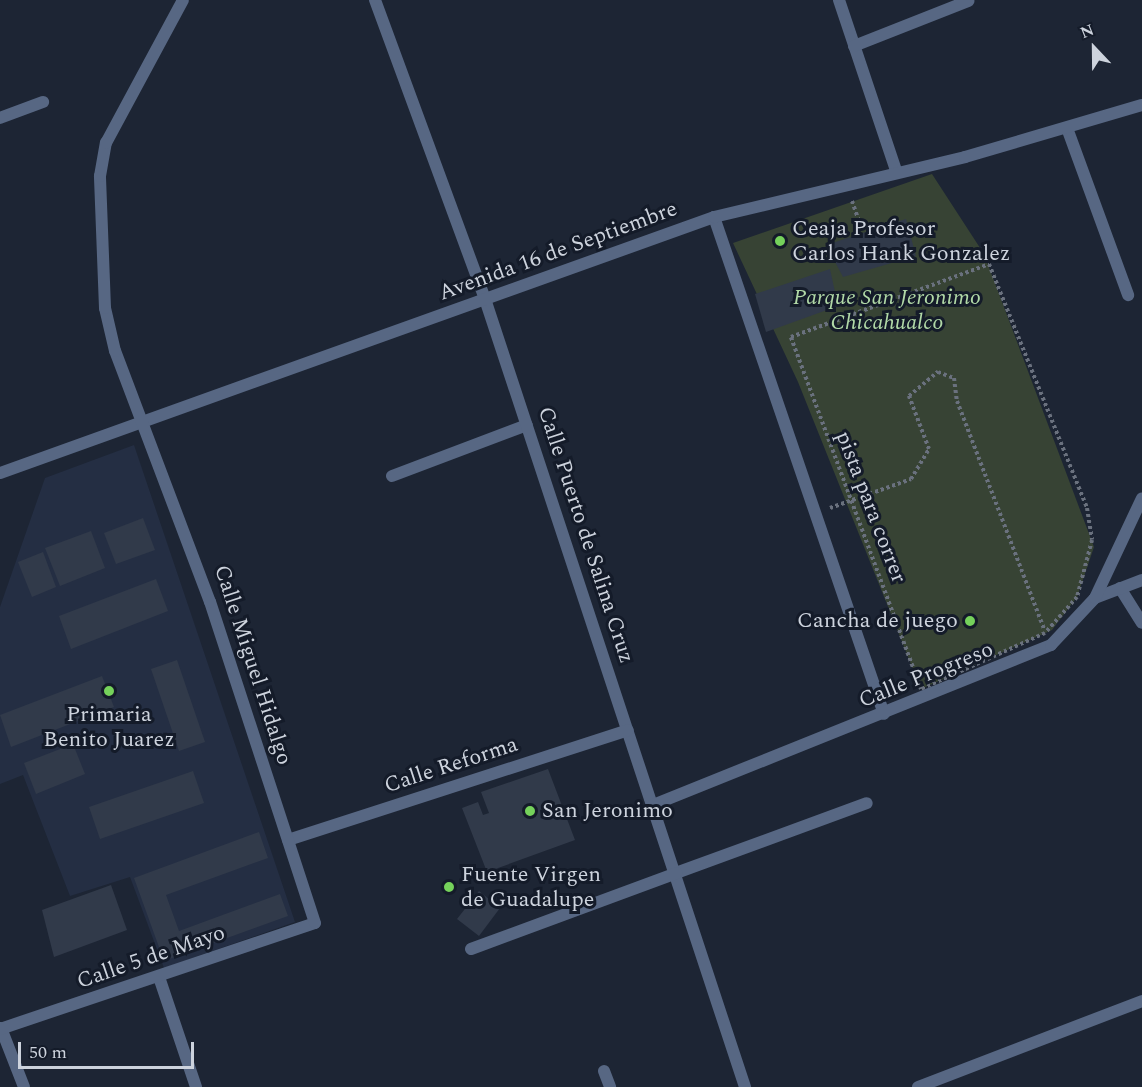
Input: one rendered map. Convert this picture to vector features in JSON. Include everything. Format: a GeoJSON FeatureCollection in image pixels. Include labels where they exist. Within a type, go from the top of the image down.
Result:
{"type":"FeatureCollection","features":[{"type":"Feature","properties":{"kind":"street","name":"Calle Miguel Hidalgo"},"geometry":{"type":"LineString","coordinates":[[183,0],[112,126],[100,176],[108,328],[180,515],[315,923]]}},
{"type":"Feature","properties":{"kind":"street","name":"Calle Puerto de Salina Cruz"},"geometry":{"type":"LineString","coordinates":[[375,0],[485,299],[745,1087]]}},
{"type":"Feature","properties":{"kind":"street"},"geometry":{"type":"LineString","coordinates":[[839,0],[897,173]]}},
{"type":"Feature","properties":{"kind":"street"},"geometry":{"type":"LineString","coordinates":[[854,46],[968,2]]}},
{"type":"Feature","properties":{"kind":"street"},"geometry":{"type":"LineString","coordinates":[[0,118],[43,102]]}},
{"type":"Feature","properties":{"kind":"street","name":"Avenida 16 de Septiembre"},"geometry":{"type":"LineString","coordinates":[[0,473],[714,217],[1067,129],[1142,105]]}},
{"type":"Feature","properties":{"kind":"street"},"geometry":{"type":"LineString","coordinates":[[1067,129],[1128,295]]}},
{"type":"Feature","properties":{"kind":"street"},"geometry":{"type":"LineString","coordinates":[[714,217],[884,714]]}},
{"type":"Feature","properties":{"kind":"street"},"geometry":{"type":"LineString","coordinates":[[392,476],[527,425]]}},
{"type":"Feature","properties":{"kind":"street","name":"Calle Progreso"},"geometry":{"type":"LineString","coordinates":[[653,805],[1035,654],[1069,630],[1095,598],[1142,498]]}},
{"type":"Feature","properties":{"kind":"street"},"geometry":{"type":"LineString","coordinates":[[1095,598],[1142,580]]}},
{"type":"Feature","properties":{"kind":"street"},"geometry":{"type":"LineString","coordinates":[[1120,588],[1142,623]]}},
{"type":"Feature","properties":{"kind":"street","name":"Calle Reforma"},"geometry":{"type":"LineString","coordinates":[[288,840],[628,730]]}},
{"type":"Feature","properties":{"kind":"street"},"geometry":{"type":"LineString","coordinates":[[471,949],[867,803]]}},
{"type":"Feature","properties":{"kind":"street","name":"Calle 5 de Mayo"},"geometry":{"type":"LineString","coordinates":[[1,1028],[315,923]]}},
{"type":"Feature","properties":{"kind":"street"},"geometry":{"type":"LineString","coordinates":[[159,977],[196,1087]]}},
{"type":"Feature","properties":{"kind":"street"},"geometry":{"type":"LineString","coordinates":[[918,1087],[1142,1001]]}},
{"type":"Feature","properties":{"kind":"street"},"geometry":{"type":"LineString","coordinates":[[1,1028],[24,1087]]}},
{"type":"Feature","properties":{"kind":"street"},"geometry":{"type":"LineString","coordinates":[[604,1071],[610,1087]]}},
{"type":"Feature","properties":{"kind":"path","name":"pista para correr"},"geometry":{"type":"LineString","coordinates":[[989,264],[1087,508],[1092,540],[1077,597],[1045,633],[921,689],[852,497],[791,337],[989,264]]}},
{"type":"Feature","properties":{"kind":"path"},"geometry":{"type":"LineString","coordinates":[[816,516],[852,497],[911,479],[928,449],[909,396],[938,372],[954,378],[957,401],[1045,633],[1035,654]]}},
{"type":"Feature","properties":{"kind":"shaded area","name":"Primaria Benito Juarez"},"geometry":{"type":"Polygon","coordinates":[[[134,445],[295,922],[164,968],[130,877],[70,896],[23,775],[0,784],[0,607],[45,478],[134,445]]]}},
{"type":"Feature","properties":{"kind":"green space","name":"Parque San Jeronimo Chicahualco"},"geometry":{"type":"Polygon","coordinates":[[[932,174],[984,254],[1094,547],[1077,597],[1052,630],[921,689],[798,382],[733,243],[932,174]]]}},
{"type":"Feature","properties":{"kind":"building"},"geometry":{"type":"Polygon","coordinates":[[[906,219],[916,256],[843,277],[826,245],[906,219]]]}},
{"type":"Feature","properties":{"kind":"building"},"geometry":{"type":"Polygon","coordinates":[[[830,269],[838,306],[766,332],[755,294],[830,269]]]}},
{"type":"Feature","properties":{"kind":"building"},"geometry":{"type":"Polygon","coordinates":[[[143,518],[155,550],[116,564],[104,533],[143,518]]]}},
{"type":"Feature","properties":{"kind":"building"},"geometry":{"type":"Polygon","coordinates":[[[91,531],[105,568],[60,586],[45,548],[91,531]]]}},
{"type":"Feature","properties":{"kind":"building"},"geometry":{"type":"Polygon","coordinates":[[[43,552],[56,587],[32,597],[18,562],[43,552]]]}},
{"type":"Feature","properties":{"kind":"building"},"geometry":{"type":"Polygon","coordinates":[[[156,579],[168,611],[71,649],[59,616],[156,579]]]}},
{"type":"Feature","properties":{"kind":"building"},"geometry":{"type":"Polygon","coordinates":[[[177,660],[205,742],[179,751],[151,669],[177,660]]]}},
{"type":"Feature","properties":{"kind":"building"},"geometry":{"type":"Polygon","coordinates":[[[102,676],[114,707],[11,747],[0,715],[102,676]]]}},
{"type":"Feature","properties":{"kind":"building"},"geometry":{"type":"Polygon","coordinates":[[[73,744],[85,774],[36,794],[24,763],[73,744]]]}},
{"type":"Feature","properties":{"kind":"building"},"geometry":{"type":"Polygon","coordinates":[[[548,769],[575,840],[487,872],[462,808],[478,802],[483,815],[489,813],[481,792],[548,769]]]}},
{"type":"Feature","properties":{"kind":"building"},"geometry":{"type":"Polygon","coordinates":[[[193,771],[204,803],[100,839],[89,807],[193,771]]]}},
{"type":"Feature","properties":{"kind":"building"},"geometry":{"type":"Polygon","coordinates":[[[259,832],[268,858],[166,895],[179,931],[280,894],[288,916],[164,961],[134,878],[259,832]]]}},
{"type":"Feature","properties":{"kind":"building"},"geometry":{"type":"Polygon","coordinates":[[[111,885],[127,930],[54,957],[42,910],[111,885]]]}},
{"type":"Feature","properties":{"kind":"building"},"geometry":{"type":"Polygon","coordinates":[[[479,891],[500,908],[479,936],[457,919],[479,891]]]}},
{"type":"Feature","properties":{"kind":"place","name":"Ceaja Profesor Carlos Hank Gonzalez"},"geometry":{"type":"Point","coordinates":[780,241]}},
{"type":"Feature","properties":{"kind":"place","name":"Cancha de juego"},"geometry":{"type":"Point","coordinates":[970,621]}},
{"type":"Feature","properties":{"kind":"place","name":"Primaria Benito Juarez"},"geometry":{"type":"Point","coordinates":[109,691]}},
{"type":"Feature","properties":{"kind":"place","name":"San Jeronimo"},"geometry":{"type":"Point","coordinates":[530,811]}},
{"type":"Feature","properties":{"kind":"place","name":"Fuente Virgen de Guadalupe"},"geometry":{"type":"Point","coordinates":[449,887]}}]}
